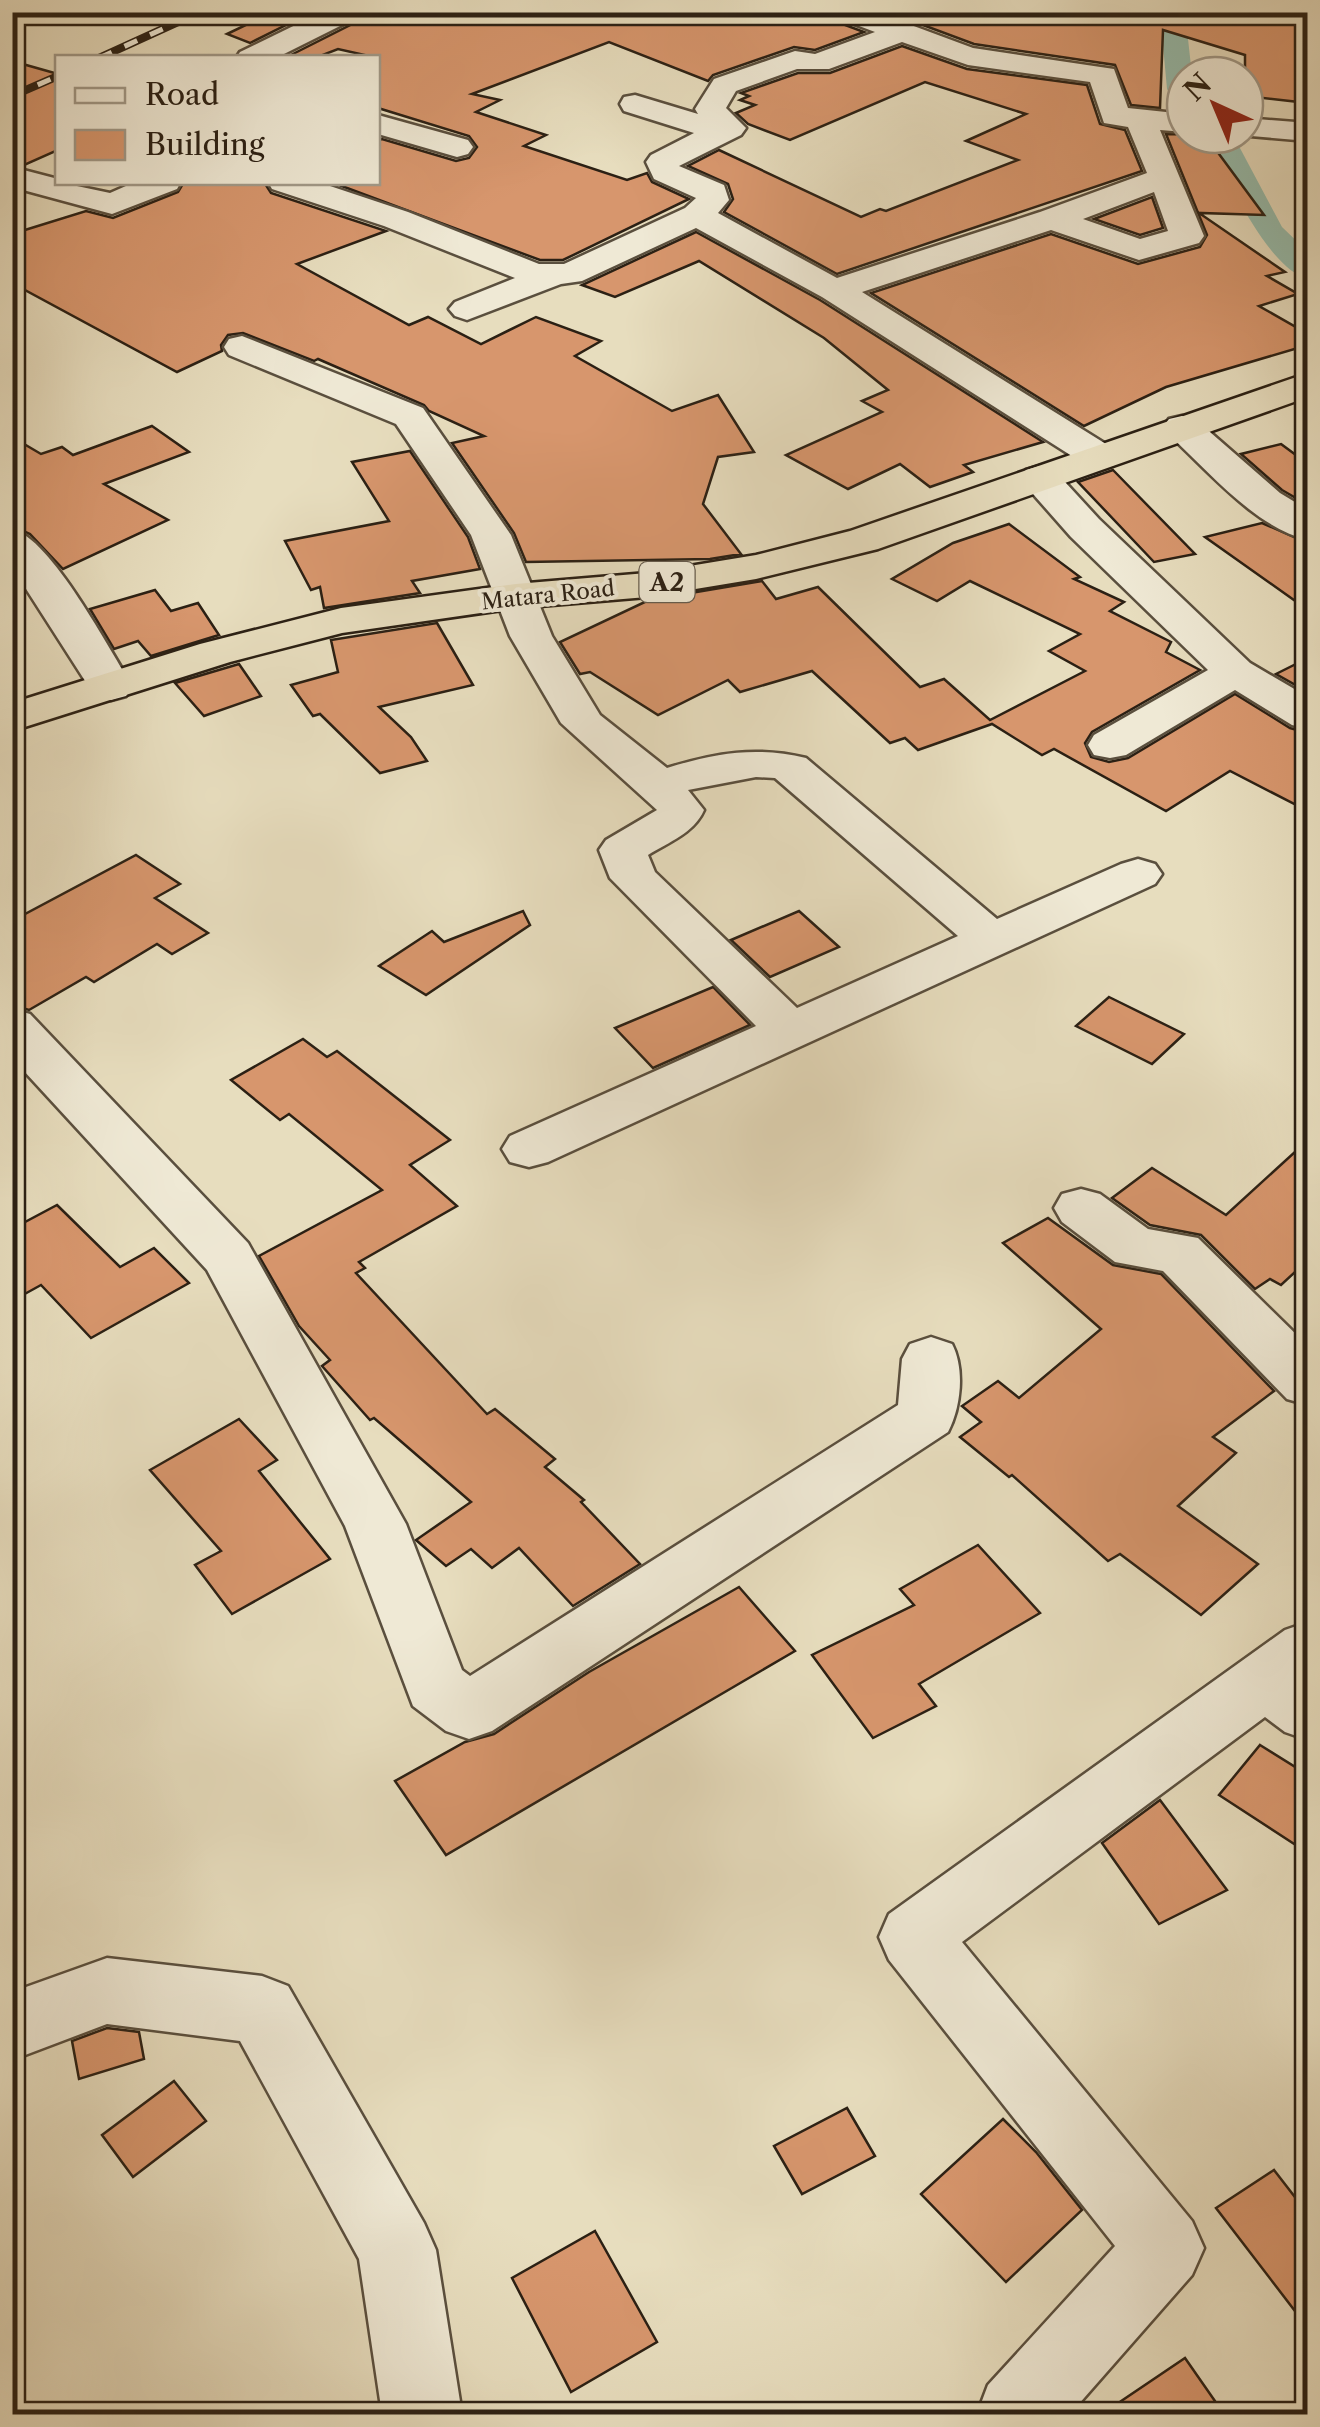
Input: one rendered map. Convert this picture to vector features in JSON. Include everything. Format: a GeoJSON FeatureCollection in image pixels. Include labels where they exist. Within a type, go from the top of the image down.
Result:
{"type":"FeatureCollection","features":[{"type":"Feature","properties":{"kind":"highway","name":"Matara Road"},"geometry":{"type":"LineString","coordinates":[[12,718],[215,653],[341,621],[516,596],[647,586],[756,567],[864,540],[1306,386]]}},
{"type":"Feature","properties":{"kind":"street"},"geometry":{"type":"LineString","coordinates":[[257,55],[346,12]]}},
{"type":"Feature","properties":{"kind":"street"},"geometry":{"type":"LineString","coordinates":[[848,12],[968,56],[1103,75],[1115,116],[1165,121]]}},
{"type":"Feature","properties":{"kind":"street"},"geometry":{"type":"LineString","coordinates":[[293,185],[534,274],[570,274],[697,216],[714,200],[712,192],[665,172],[662,162],[730,128],[710,110],[726,85],[795,60],[818,63],[901,32]]}},
{"type":"Feature","properties":{"kind":"street"},"geometry":{"type":"LineString","coordinates":[[635,104],[721,132]]}},
{"type":"Feature","properties":{"kind":"street"},"geometry":{"type":"LineString","coordinates":[[1052,220],[1139,250],[1187,236],[1140,119]]}},
{"type":"Feature","properties":{"kind":"street"},"geometry":{"type":"LineString","coordinates":[[380,125],[456,147]]}},
{"type":"Feature","properties":{"kind":"street"},"geometry":{"type":"LineString","coordinates":[[1265,129],[1308,132]]}},
{"type":"Feature","properties":{"kind":"street"},"geometry":{"type":"LineString","coordinates":[[12,177],[112,204],[158,185]]}},
{"type":"Feature","properties":{"kind":"street"},"geometry":{"type":"LineString","coordinates":[[834,290],[1052,220],[1166,177]]}},
{"type":"Feature","properties":{"kind":"street"},"geometry":{"type":"LineString","coordinates":[[697,216],[834,290],[1100,457]]}},
{"type":"Feature","properties":{"kind":"street"},"geometry":{"type":"LineString","coordinates":[[467,309],[552,276]]}},
{"type":"Feature","properties":{"kind":"street"},"geometry":{"type":"LineString","coordinates":[[242,347],[410,416],[491,535],[531,636],[583,722],[659,784],[680,810],[678,817],[623,850],[634,878],[791,1031]]}},
{"type":"Feature","properties":{"kind":"street"},"geometry":{"type":"LineString","coordinates":[[1182,428],[1266,501],[1308,528]]}},
{"type":"Feature","properties":{"kind":"street"},"geometry":{"type":"LineString","coordinates":[[1040,478],[1085,528],[1234,672],[1308,716]]}},
{"type":"Feature","properties":{"kind":"street"},"geometry":{"type":"LineString","coordinates":[[12,541],[45,580],[112,686]]}},
{"type":"Feature","properties":{"kind":"street"},"geometry":{"type":"LineString","coordinates":[[1110,745],[1234,672]]}},
{"type":"Feature","properties":{"kind":"street"},"geometry":{"type":"LineString","coordinates":[[659,784],[738,762],[790,768],[992,940]]}},
{"type":"Feature","properties":{"kind":"street"},"geometry":{"type":"LineString","coordinates":[[528,1149],[1138,874]]}},
{"type":"Feature","properties":{"kind":"street"},"geometry":{"type":"LineString","coordinates":[[12,1026],[228,1257],[374,1524],[436,1687],[469,1711],[928,1416],[930,1359]]}},
{"type":"Feature","properties":{"kind":"street"},"geometry":{"type":"LineString","coordinates":[[1082,1208],[1135,1248],[1178,1252],[1308,1383]]}},
{"type":"Feature","properties":{"kind":"street"},"geometry":{"type":"LineString","coordinates":[[1017,2414],[1165,2248],[914,1936],[1294,1681]]}},
{"type":"Feature","properties":{"kind":"street"},"geometry":{"type":"LineString","coordinates":[[12,2026],[107,1992],[262,2010],[397,2250],[422,2414]]}},
{"type":"Feature","properties":{"kind":"building"},"geometry":{"type":"Polygon","coordinates":[[[273,12],[312,12],[250,43],[227,34],[273,12]]]}},
{"type":"Feature","properties":{"kind":"building"},"geometry":{"type":"Polygon","coordinates":[[[363,12],[831,12],[837,22],[864,32],[815,50],[794,47],[713,75],[708,81],[609,42],[472,94],[500,100],[476,112],[546,135],[524,146],[627,180],[647,173],[652,182],[689,199],[563,260],[540,260],[339,185],[380,185],[382,139],[456,161],[469,158],[477,147],[469,136],[380,109],[380,55],[338,49],[323,55],[291,55],[358,21],[363,12]]]}},
{"type":"Feature","properties":{"kind":"building"},"geometry":{"type":"Polygon","coordinates":[[[888,12],[1308,12],[1308,103],[1265,98],[1265,55],[1245,55],[1163,30],[1160,108],[1131,105],[1115,65],[974,44],[888,12]]]}},
{"type":"Feature","properties":{"kind":"building"},"geometry":{"type":"Polygon","coordinates":[[[902,46],[967,69],[1087,85],[1100,124],[1125,130],[1142,171],[837,274],[724,212],[733,199],[728,184],[688,166],[719,150],[861,217],[1018,160],[966,141],[1026,114],[925,82],[790,140],[748,124],[736,113],[755,105],[740,100],[749,96],[741,93],[798,73],[830,73],[902,46]]]}},
{"type":"Feature","properties":{"kind":"building"},"geometry":{"type":"Polygon","coordinates":[[[12,61],[55,73],[55,151],[22,166],[12,163],[12,61]]]}},
{"type":"Feature","properties":{"kind":"building"},"geometry":{"type":"Polygon","coordinates":[[[1175,155],[1220,155],[1264,215],[1199,213],[1285,272],[1267,276],[1298,294],[1259,306],[1308,334],[1308,345],[1166,387],[1084,426],[871,293],[1051,234],[1138,264],[1200,247],[1207,235],[1175,155]]]}},
{"type":"Feature","properties":{"kind":"building"},"geometry":{"type":"Polygon","coordinates":[[[182,185],[266,185],[271,193],[386,231],[297,264],[409,325],[428,317],[481,344],[536,317],[601,341],[575,356],[672,411],[718,395],[754,452],[718,457],[703,504],[741,554],[710,559],[526,562],[514,533],[452,443],[484,436],[318,359],[314,361],[243,333],[228,335],[221,345],[222,351],[177,372],[12,283],[12,234],[86,211],[113,218],[178,192],[182,185]]]}},
{"type":"Feature","properties":{"kind":"building"},"geometry":{"type":"Polygon","coordinates":[[[1152,197],[1163,228],[1140,235],[1094,219],[1152,197]]]}},
{"type":"Feature","properties":{"kind":"building"},"geometry":{"type":"Polygon","coordinates":[[[696,232],[820,300],[1043,442],[964,465],[973,472],[930,487],[900,464],[848,489],[786,455],[882,412],[862,401],[888,390],[824,338],[699,261],[615,297],[582,285],[696,232]]]}},
{"type":"Feature","properties":{"kind":"building"},"geometry":{"type":"Polygon","coordinates":[[[152,426],[189,452],[104,484],[168,520],[63,569],[30,534],[12,526],[12,437],[41,454],[62,447],[73,455],[152,426]]]}},
{"type":"Feature","properties":{"kind":"building"},"geometry":{"type":"Polygon","coordinates":[[[1281,444],[1308,464],[1308,505],[1282,490],[1241,454],[1281,444]]]}},
{"type":"Feature","properties":{"kind":"building"},"geometry":{"type":"Polygon","coordinates":[[[410,451],[468,537],[480,569],[412,581],[420,593],[324,608],[320,587],[311,590],[285,541],[389,521],[352,462],[410,451]]]}},
{"type":"Feature","properties":{"kind":"building"},"geometry":{"type":"Polygon","coordinates":[[[1113,470],[1195,554],[1154,562],[1078,482],[1113,470]]]}},
{"type":"Feature","properties":{"kind":"building"},"geometry":{"type":"Polygon","coordinates":[[[1262,523],[1308,543],[1308,610],[1205,537],[1262,523]]]}},
{"type":"Feature","properties":{"kind":"building"},"geometry":{"type":"Polygon","coordinates":[[[1009,524],[1080,577],[1074,579],[1124,602],[1110,611],[1171,642],[1166,652],[1200,670],[1092,732],[1085,743],[1091,757],[1109,762],[1128,758],[1235,694],[1290,728],[1308,733],[1308,811],[1230,771],[1166,811],[1054,749],[1042,755],[992,724],[918,750],[905,738],[890,743],[812,671],[740,692],[728,680],[658,715],[590,672],[580,674],[560,642],[649,600],[762,581],[776,599],[818,587],[920,687],[944,679],[990,720],[1085,671],[1049,651],[1080,634],[970,581],[937,601],[892,579],[953,543],[1009,524]]]}},
{"type":"Feature","properties":{"kind":"building"},"geometry":{"type":"Polygon","coordinates":[[[155,590],[171,611],[198,603],[219,635],[151,656],[138,641],[114,649],[90,609],[155,590]]]}},
{"type":"Feature","properties":{"kind":"building"},"geometry":{"type":"Polygon","coordinates":[[[437,623],[473,685],[379,707],[411,737],[427,761],[380,773],[320,714],[313,716],[291,685],[338,672],[331,640],[437,623]]]}},
{"type":"Feature","properties":{"kind":"building"},"geometry":{"type":"Polygon","coordinates":[[[1308,658],[1308,692],[1276,674],[1308,658]]]}},
{"type":"Feature","properties":{"kind":"building"},"geometry":{"type":"Polygon","coordinates":[[[239,664],[261,696],[204,716],[175,683],[239,664]]]}},
{"type":"Feature","properties":{"kind":"building"},"geometry":{"type":"Polygon","coordinates":[[[136,855],[180,884],[155,898],[208,933],[172,954],[157,944],[94,982],[86,977],[29,1010],[12,1005],[12,921],[136,855]]]}},
{"type":"Feature","properties":{"kind":"building"},"geometry":{"type":"Polygon","coordinates":[[[523,911],[530,925],[426,995],[379,966],[432,931],[444,942],[523,911]]]}},
{"type":"Feature","properties":{"kind":"building"},"geometry":{"type":"Polygon","coordinates":[[[799,911],[839,947],[770,977],[731,940],[799,911]]]}},
{"type":"Feature","properties":{"kind":"building"},"geometry":{"type":"Polygon","coordinates":[[[713,987],[750,1025],[653,1068],[615,1028],[713,987]]]}},
{"type":"Feature","properties":{"kind":"building"},"geometry":{"type":"Polygon","coordinates":[[[1109,997],[1184,1034],[1152,1064],[1076,1026],[1109,997]]]}},
{"type":"Feature","properties":{"kind":"building"},"geometry":{"type":"Polygon","coordinates":[[[303,1039],[327,1057],[337,1051],[450,1140],[410,1165],[457,1206],[359,1262],[365,1268],[356,1273],[487,1414],[495,1409],[555,1459],[545,1467],[584,1500],[581,1502],[640,1564],[573,1606],[519,1548],[492,1568],[471,1549],[446,1566],[416,1540],[471,1502],[374,1418],[370,1420],[322,1366],[330,1360],[299,1326],[259,1256],[382,1190],[289,1114],[280,1120],[231,1080],[303,1039]]]}},
{"type":"Feature","properties":{"kind":"building"},"geometry":{"type":"Polygon","coordinates":[[[1308,1140],[1308,1260],[1281,1285],[1270,1279],[1255,1289],[1201,1235],[1150,1225],[1112,1198],[1152,1168],[1226,1215],[1308,1140]]]}},
{"type":"Feature","properties":{"kind":"building"},"geometry":{"type":"Polygon","coordinates":[[[57,1205],[120,1267],[154,1248],[189,1283],[91,1338],[41,1285],[12,1301],[12,1229],[57,1205]]]}},
{"type":"Feature","properties":{"kind":"building"},"geometry":{"type":"Polygon","coordinates":[[[1048,1218],[1113,1265],[1161,1274],[1274,1391],[1213,1437],[1236,1453],[1178,1506],[1258,1564],[1201,1615],[1120,1554],[1108,1561],[1012,1475],[1009,1477],[960,1437],[981,1422],[962,1406],[998,1381],[1019,1398],[1101,1329],[1003,1243],[1048,1218]]]}},
{"type":"Feature","properties":{"kind":"building"},"geometry":{"type":"Polygon","coordinates":[[[239,1419],[277,1460],[259,1471],[330,1559],[232,1614],[195,1565],[221,1551],[150,1470],[239,1419]]]}},
{"type":"Feature","properties":{"kind":"building"},"geometry":{"type":"Polygon","coordinates":[[[978,1545],[1040,1613],[919,1684],[936,1706],[873,1738],[812,1655],[914,1605],[900,1589],[978,1545]]]}},
{"type":"Feature","properties":{"kind":"building"},"geometry":{"type":"Polygon","coordinates":[[[739,1587],[795,1651],[446,1855],[395,1781],[465,1742],[494,1734],[589,1672],[739,1587]]]}},
{"type":"Feature","properties":{"kind":"building"},"geometry":{"type":"Polygon","coordinates":[[[1260,1745],[1308,1775],[1308,1853],[1219,1795],[1260,1745]]]}},
{"type":"Feature","properties":{"kind":"building"},"geometry":{"type":"Polygon","coordinates":[[[1160,1800],[1227,1890],[1159,1924],[1102,1843],[1160,1800]]]}},
{"type":"Feature","properties":{"kind":"building"},"geometry":{"type":"Polygon","coordinates":[[[107,2028],[139,2032],[144,2059],[79,2079],[72,2041],[107,2028]]]}},
{"type":"Feature","properties":{"kind":"building"},"geometry":{"type":"Polygon","coordinates":[[[174,2081],[206,2121],[133,2177],[102,2135],[174,2081]]]}},
{"type":"Feature","properties":{"kind":"building"},"geometry":{"type":"Polygon","coordinates":[[[847,2108],[875,2156],[802,2194],[774,2146],[847,2108]]]}},
{"type":"Feature","properties":{"kind":"building"},"geometry":{"type":"Polygon","coordinates":[[[1003,2119],[1036,2152],[1082,2210],[1006,2282],[921,2194],[1003,2119]]]}},
{"type":"Feature","properties":{"kind":"building"},"geometry":{"type":"Polygon","coordinates":[[[1274,2170],[1308,2214],[1308,2328],[1216,2208],[1274,2170]]]}},
{"type":"Feature","properties":{"kind":"building"},"geometry":{"type":"Polygon","coordinates":[[[595,2231],[657,2342],[571,2392],[512,2278],[595,2231]]]}},
{"type":"Feature","properties":{"kind":"building"},"geometry":{"type":"Polygon","coordinates":[[[1185,2358],[1224,2414],[1102,2414],[1185,2358]]]}},
{"type":"Feature","properties":{"kind":"waterway"},"geometry":{"type":"LineString","coordinates":[[1172,12],[1176,55]]}},
{"type":"Feature","properties":{"kind":"waterway"},"geometry":{"type":"LineString","coordinates":[[1230,155],[1270,231],[1308,270]]}},
{"type":"Feature","properties":{"kind":"railway"},"geometry":{"type":"LineString","coordinates":[[106,55],[200,12]]}},
{"type":"Feature","properties":{"kind":"railway"},"geometry":{"type":"LineString","coordinates":[[12,96],[55,77]]}}]}
